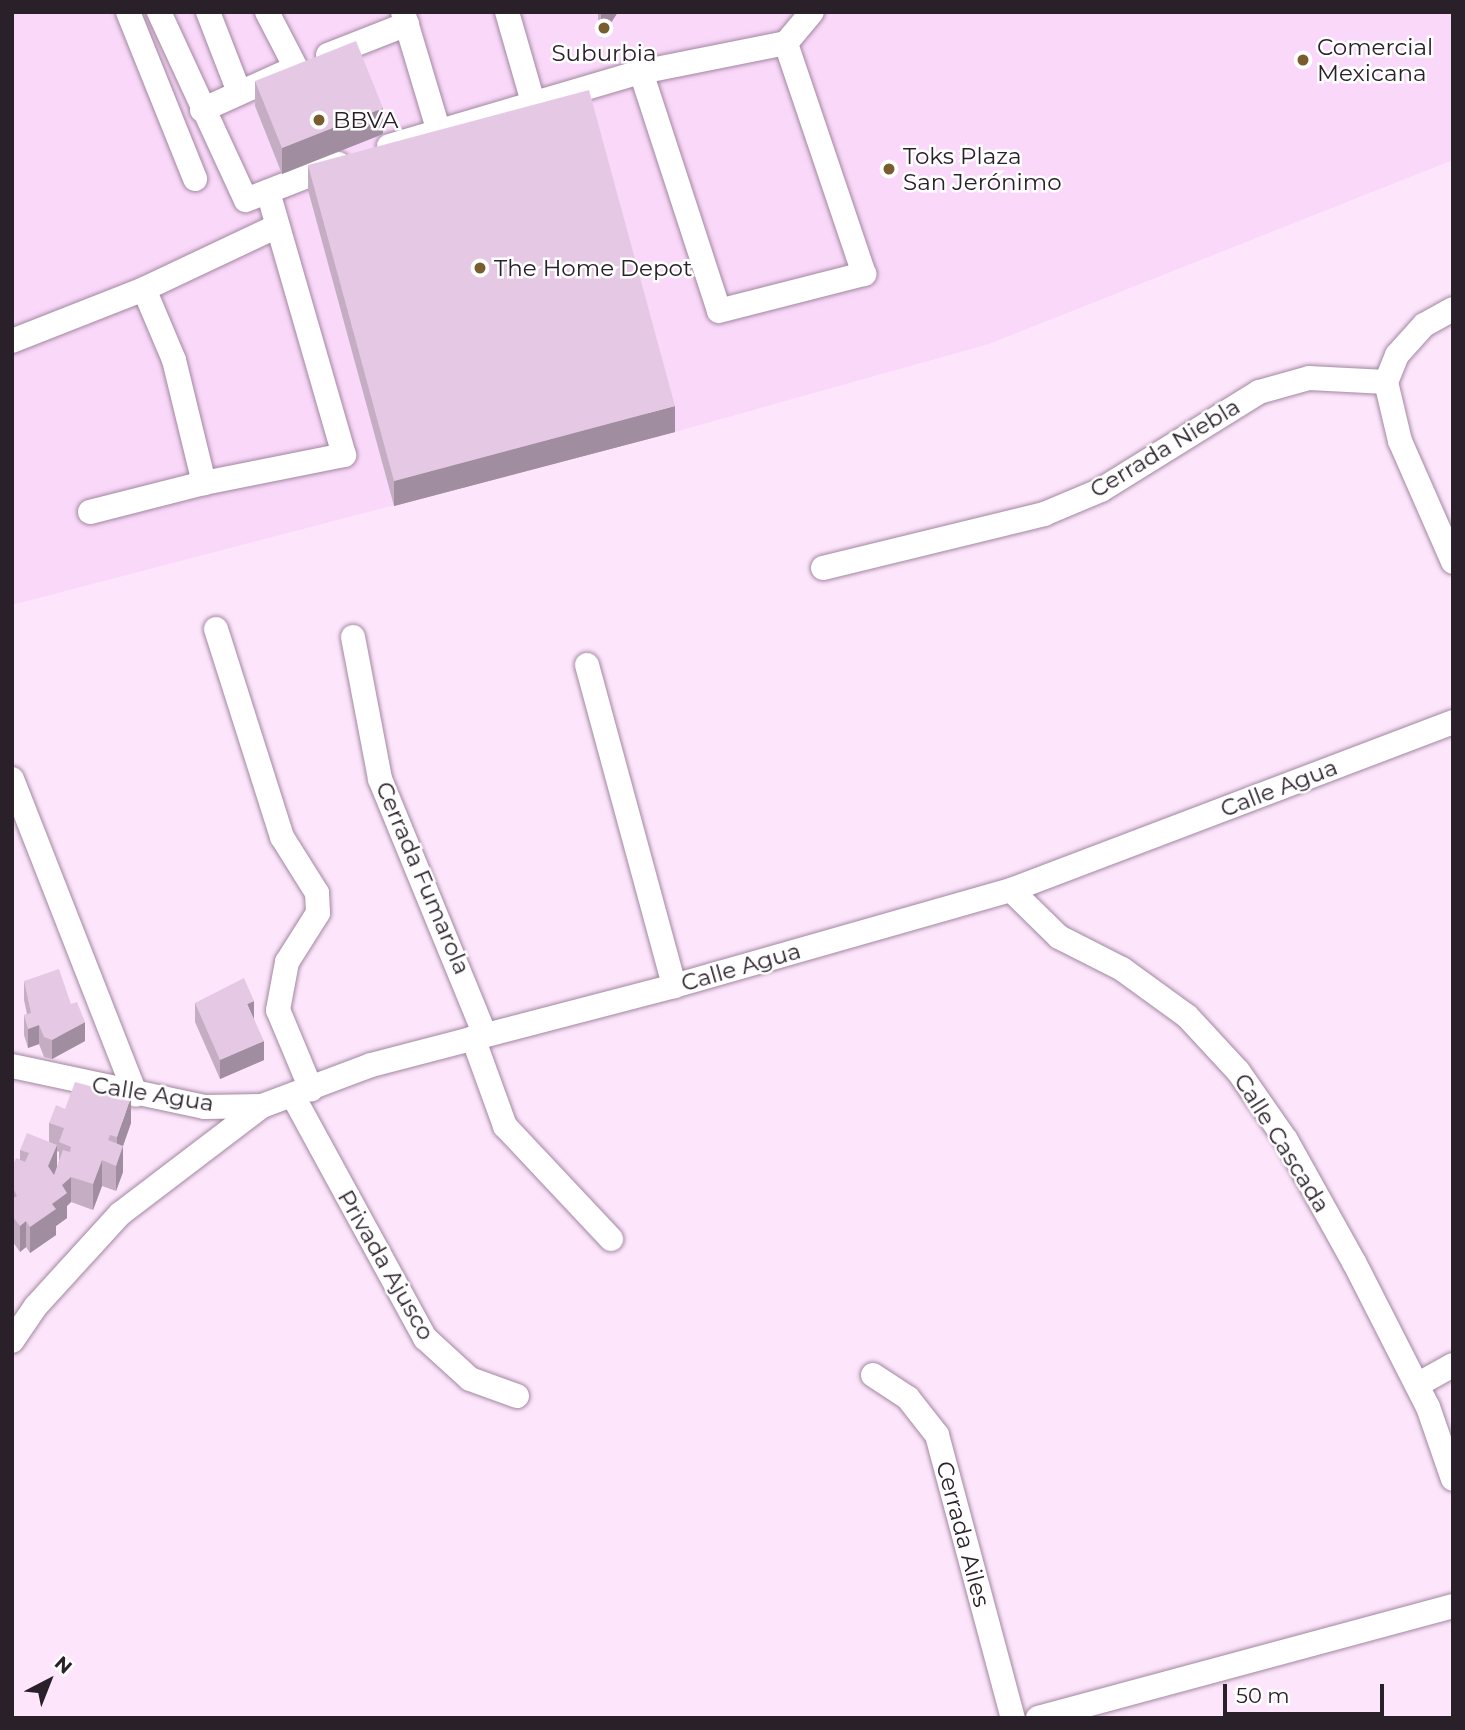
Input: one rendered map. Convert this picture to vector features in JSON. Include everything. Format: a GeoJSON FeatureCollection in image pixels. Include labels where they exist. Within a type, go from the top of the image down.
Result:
{"type":"FeatureCollection","features":[{"type":"Feature","properties":{"kind":"street"},"geometry":{"type":"LineString","coordinates":[[128,12],[195,179]]}},
{"type":"Feature","properties":{"kind":"street"},"geometry":{"type":"LineString","coordinates":[[159,12],[202,110],[246,200],[438,129],[640,72],[786,43],[812,12]]}},
{"type":"Feature","properties":{"kind":"street"},"geometry":{"type":"LineString","coordinates":[[208,12],[240,92]]}},
{"type":"Feature","properties":{"kind":"street"},"geometry":{"type":"LineString","coordinates":[[267,12],[296,68]]}},
{"type":"Feature","properties":{"kind":"street"},"geometry":{"type":"LineString","coordinates":[[508,12],[533,102]]}},
{"type":"Feature","properties":{"kind":"street"},"geometry":{"type":"LineString","coordinates":[[202,110],[405,18],[438,129]]}},
{"type":"Feature","properties":{"kind":"street"},"geometry":{"type":"LineString","coordinates":[[640,72],[719,311],[864,274],[786,43]]}},
{"type":"Feature","properties":{"kind":"street"},"geometry":{"type":"LineString","coordinates":[[90,512],[204,483],[344,455],[268,192]]}},
{"type":"Feature","properties":{"kind":"street"},"geometry":{"type":"LineString","coordinates":[[12,341],[144,289],[277,226]]}},
{"type":"Feature","properties":{"kind":"street"},"geometry":{"type":"LineString","coordinates":[[144,289],[174,360],[204,483]]}},
{"type":"Feature","properties":{"kind":"street"},"geometry":{"type":"LineString","coordinates":[[1453,309],[1424,325],[1397,355],[1386,383],[1400,441],[1453,562]]}},
{"type":"Feature","properties":{"kind":"street","name":"Cerrada Niebla"},"geometry":{"type":"LineString","coordinates":[[824,568],[1044,514],[1101,490],[1259,392],[1309,378],[1386,383]]}},
{"type":"Feature","properties":{"kind":"street","name":"Privada Ajusco"},"geometry":{"type":"LineString","coordinates":[[216,629],[282,837],[317,893],[318,913],[288,962],[278,1010],[302,1092],[425,1338],[470,1379],[517,1396]]}},
{"type":"Feature","properties":{"kind":"street","name":"Cerrada Fumarola"},"geometry":{"type":"LineString","coordinates":[[353,637],[380,779],[479,1037],[505,1126],[611,1239]]}},
{"type":"Feature","properties":{"kind":"street"},"geometry":{"type":"LineString","coordinates":[[587,665],[674,986]]}},
{"type":"Feature","properties":{"kind":"street","name":"Calle Agua"},"geometry":{"type":"LineString","coordinates":[[12,1066],[136,1095],[205,1107],[262,1105],[372,1065],[674,986],[1011,890],[1453,722]]}},
{"type":"Feature","properties":{"kind":"street"},"geometry":{"type":"LineString","coordinates":[[12,779],[136,1095]]}},
{"type":"Feature","properties":{"kind":"street","name":"Calle Cascada"},"geometry":{"type":"LineString","coordinates":[[1011,890],[1059,937],[1122,969],[1187,1016],[1238,1071],[1286,1140],[1418,1385],[1453,1479]]}},
{"type":"Feature","properties":{"kind":"street"},"geometry":{"type":"LineString","coordinates":[[12,1341],[36,1306],[120,1214],[262,1105]]}},
{"type":"Feature","properties":{"kind":"street"},"geometry":{"type":"LineString","coordinates":[[1418,1385],[1453,1365]]}},
{"type":"Feature","properties":{"kind":"street","name":"Cerrada Ailes"},"geometry":{"type":"LineString","coordinates":[[873,1375],[908,1398],[937,1436],[1013,1718]]}},
{"type":"Feature","properties":{"kind":"street"},"geometry":{"type":"LineString","coordinates":[[1038,1718],[1453,1606]]}},
{"type":"Feature","properties":{"kind":"shaded area"},"geometry":{"type":"Polygon","coordinates":[[[12,12],[1453,12],[1453,160],[989,344],[675,432],[12,605],[12,12]]]}},
{"type":"Feature","properties":{"kind":"building","name":"BBVA"},"geometry":{"type":"Polygon","coordinates":[[[356,41],[383,108],[282,148],[255,81],[356,41]]]}},
{"type":"Feature","properties":{"kind":"building","name":"The Home Depot"},"geometry":{"type":"Polygon","coordinates":[[[589,90],[675,406],[394,481],[308,165],[589,90]]]}},
{"type":"Feature","properties":{"kind":"building"},"geometry":{"type":"Polygon","coordinates":[[[59,969],[71,1004],[77,1002],[85,1022],[52,1040],[44,1037],[39,1025],[28,1029],[24,1015],[31,1013],[24,981],[59,969]]]}},
{"type":"Feature","properties":{"kind":"building"},"geometry":{"type":"Polygon","coordinates":[[[244,978],[254,1001],[247,1004],[264,1041],[220,1060],[195,1003],[244,978]]]}},
{"type":"Feature","properties":{"kind":"building"},"geometry":{"type":"Polygon","coordinates":[[[75,1082],[131,1097],[117,1137],[110,1135],[108,1140],[123,1146],[116,1166],[102,1160],[93,1184],[71,1177],[62,1185],[67,1193],[52,1204],[56,1209],[30,1227],[26,1221],[20,1226],[12,1216],[12,1199],[17,1196],[12,1186],[12,1167],[16,1158],[25,1162],[29,1153],[20,1150],[27,1133],[57,1145],[48,1166],[54,1175],[63,1150],[70,1152],[71,1147],[59,1142],[64,1128],[49,1123],[56,1105],[65,1109],[75,1082]]]}},
{"type":"Feature","properties":{"kind":"place","name":"Suburbia"},"geometry":{"type":"Point","coordinates":[604,28]}},
{"type":"Feature","properties":{"kind":"place","name":"Comercial Mexicana"},"geometry":{"type":"Point","coordinates":[1303,60]}},
{"type":"Feature","properties":{"kind":"place","name":"BBVA"},"geometry":{"type":"Point","coordinates":[319,120]}},
{"type":"Feature","properties":{"kind":"place","name":"Toks Plaza San Jerónimo"},"geometry":{"type":"Point","coordinates":[889,169]}},
{"type":"Feature","properties":{"kind":"place","name":"The Home Depot"},"geometry":{"type":"Point","coordinates":[480,268]}}]}
